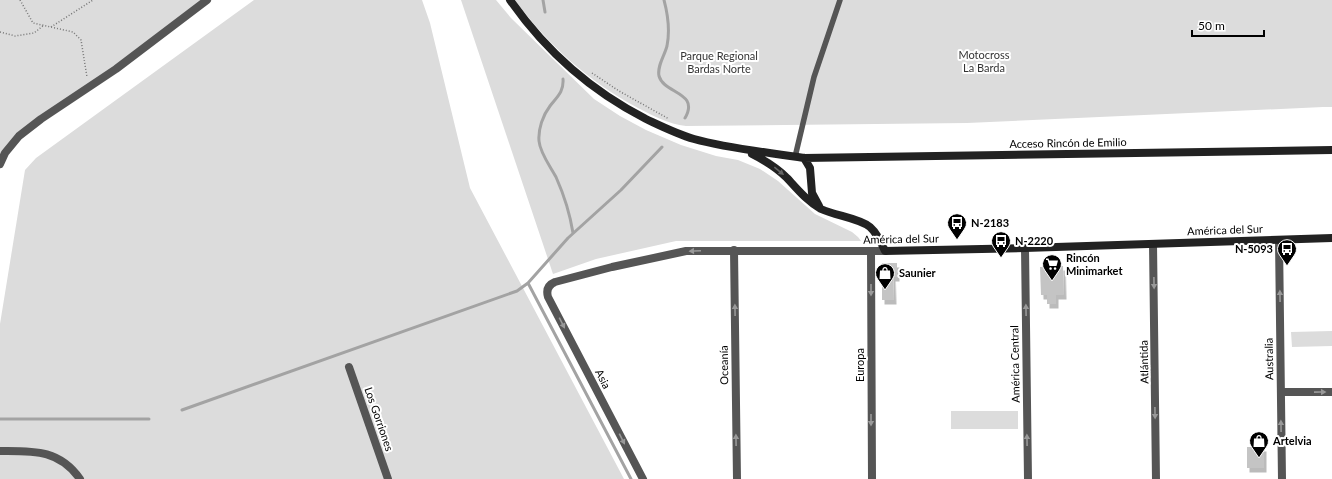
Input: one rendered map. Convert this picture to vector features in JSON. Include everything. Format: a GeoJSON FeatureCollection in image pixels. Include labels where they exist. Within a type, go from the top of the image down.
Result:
{"type":"FeatureCollection","features":[{"type":"Feature","properties":{"kind":"street"},"geometry":{"type":"LineString","coordinates":[[0,164],[5,153],[19,136],[41,119],[116,69],[207,0]]}},
{"type":"Feature","properties":{"kind":"street","name":"Acceso Rincón de Emilio"},"geometry":{"type":"LineString","coordinates":[[510,0],[529,25],[558,56],[589,83],[621,105],[655,123],[691,138],[746,151],[804,158],[1332,150]]}},
{"type":"Feature","properties":{"kind":"street","name":"Acceso Rincón de Emilio"},"geometry":{"type":"LineString","coordinates":[[746,151],[778,170],[807,200],[836,215],[870,227],[878,237],[885,250]]}},
{"type":"Feature","properties":{"kind":"street"},"geometry":{"type":"LineString","coordinates":[[804,158],[810,168],[812,193],[821,208]]}},
{"type":"Feature","properties":{"kind":"street","name":"América del Sur"},"geometry":{"type":"LineString","coordinates":[[548,288],[555,282],[595,271],[696,250],[871,251],[1025,248],[1332,238]]}},
{"type":"Feature","properties":{"kind":"street","name":"Australia"},"geometry":{"type":"LineString","coordinates":[[1279,240],[1282,479]]}},
{"type":"Feature","properties":{"kind":"street","name":"Atlántida"},"geometry":{"type":"LineString","coordinates":[[1153,244],[1156,479]]}},
{"type":"Feature","properties":{"kind":"street","name":"América Central"},"geometry":{"type":"LineString","coordinates":[[1025,248],[1028,479]]}},
{"type":"Feature","properties":{"kind":"street","name":"Oceanía"},"geometry":{"type":"LineString","coordinates":[[734,250],[737,479]]}},
{"type":"Feature","properties":{"kind":"street","name":"Europa"},"geometry":{"type":"LineString","coordinates":[[871,251],[872,479]]}},
{"type":"Feature","properties":{"kind":"street","name":"Asia"},"geometry":{"type":"LineString","coordinates":[[548,288],[548,297],[643,479]]}},
{"type":"Feature","properties":{"kind":"street","name":"Los Gorriones"},"geometry":{"type":"LineString","coordinates":[[349,367],[388,479]]}},
{"type":"Feature","properties":{"kind":"street"},"geometry":{"type":"LineString","coordinates":[[1281,392],[1332,392]]}},
{"type":"Feature","properties":{"kind":"street"},"geometry":{"type":"LineString","coordinates":[[0,451],[32,451],[45,453],[67,464],[80,479]]}},
{"type":"Feature","properties":{"kind":"lane"},"geometry":{"type":"LineString","coordinates":[[795,157],[814,77],[840,0]]}},
{"type":"Feature","properties":{"kind":"path"},"geometry":{"type":"LineString","coordinates":[[20,0],[33,23],[73,32],[81,40],[89,86]]}},
{"type":"Feature","properties":{"kind":"path"},"geometry":{"type":"LineString","coordinates":[[50,27],[93,0]]}},
{"type":"Feature","properties":{"kind":"path"},"geometry":{"type":"LineString","coordinates":[[0,32],[15,36],[34,33],[44,25]]}},
{"type":"Feature","properties":{"kind":"path"},"geometry":{"type":"LineString","coordinates":[[587,69],[619,91],[672,120]]}},
{"type":"Feature","properties":{"kind":"green space"},"geometry":{"type":"Polygon","coordinates":[[[0,0],[207,0],[19,136],[0,164],[0,0]]]}},
{"type":"Feature","properties":{"kind":"green space"},"geometry":{"type":"Polygon","coordinates":[[[254,0],[422,0],[430,23],[470,188],[624,479],[0,479],[0,324],[25,170],[36,158],[254,0]]]}},
{"type":"Feature","properties":{"kind":"green space"},"geometry":{"type":"Polygon","coordinates":[[[461,0],[496,0],[511,18],[594,99],[620,116],[646,130],[681,145],[716,156],[738,160],[760,169],[778,181],[815,214],[852,232],[861,241],[676,241],[596,259],[553,274],[461,0]]]}},
{"type":"Feature","properties":{"kind":"green space"},"geometry":{"type":"Polygon","coordinates":[[[515,0],[1332,0],[1332,107],[967,123],[686,126],[667,122],[655,117],[620,98],[586,74],[570,61],[541,32],[515,0]]]}},
{"type":"Feature","properties":{"kind":"green space"},"geometry":{"type":"Polygon","coordinates":[[[1332,331],[1332,346],[1292,347],[1291,332],[1332,331]]]}},
{"type":"Feature","properties":{"kind":"green space"},"geometry":{"type":"Polygon","coordinates":[[[951,411],[1018,411],[1018,429],[951,429],[951,411]]]}},
{"type":"Feature","properties":{"kind":"building"},"geometry":{"type":"Polygon","coordinates":[[[882,263],[897,263],[897,277],[893,277],[894,300],[882,300],[882,263]]]}},
{"type":"Feature","properties":{"kind":"building","name":"Rincón Minimarket"},"geometry":{"type":"Polygon","coordinates":[[[1063,266],[1064,295],[1056,295],[1056,304],[1047,304],[1047,295],[1041,295],[1040,267],[1063,266]]]}},
{"type":"Feature","properties":{"kind":"building"},"geometry":{"type":"Polygon","coordinates":[[[1247,447],[1264,447],[1264,468],[1247,468],[1247,447]]]}},
{"type":"Feature","properties":{"kind":"waterway"},"geometry":{"type":"LineString","coordinates":[[543,0],[545,12]]}},
{"type":"Feature","properties":{"kind":"waterway"},"geometry":{"type":"LineString","coordinates":[[664,0],[668,35],[667,46],[659,69],[659,76],[662,82],[685,98],[688,103],[685,118]]}},
{"type":"Feature","properties":{"kind":"waterway"},"geometry":{"type":"LineString","coordinates":[[563,79],[561,91],[543,118],[539,132],[539,141],[543,155],[556,177],[562,191],[573,233]]}},
{"type":"Feature","properties":{"kind":"waterway"},"geometry":{"type":"LineString","coordinates":[[182,410],[517,291],[528,283],[568,238],[621,190],[662,147]]}},
{"type":"Feature","properties":{"kind":"waterway"},"geometry":{"type":"LineString","coordinates":[[528,283],[631,479]]}},
{"type":"Feature","properties":{"kind":"waterway"},"geometry":{"type":"LineString","coordinates":[[0,419],[149,419]]}},
{"type":"Feature","properties":{"kind":"place","name":"N-2183"},"geometry":{"type":"Point","coordinates":[957,240]}},
{"type":"Feature","properties":{"kind":"place","name":"N-2220"},"geometry":{"type":"Point","coordinates":[1001,258]}},
{"type":"Feature","properties":{"kind":"place","name":"N-5093"},"geometry":{"type":"Point","coordinates":[1287,266]}},
{"type":"Feature","properties":{"kind":"place","name":"Rincón Minimarket"},"geometry":{"type":"Point","coordinates":[1052,281]}},
{"type":"Feature","properties":{"kind":"place","name":"Saunier"},"geometry":{"type":"Point","coordinates":[885,290]}},
{"type":"Feature","properties":{"kind":"place","name":"Artelvia"},"geometry":{"type":"Point","coordinates":[1259,458]}},
{"type":"Feature","properties":{"kind":"park label","name":"Motocross La Barda"},"geometry":{"type":"Point","coordinates":[984,61]}},
{"type":"Feature","properties":{"kind":"park label","name":"Parque Regional Bardas Norte"},"geometry":{"type":"Point","coordinates":[719,62]}}]}
